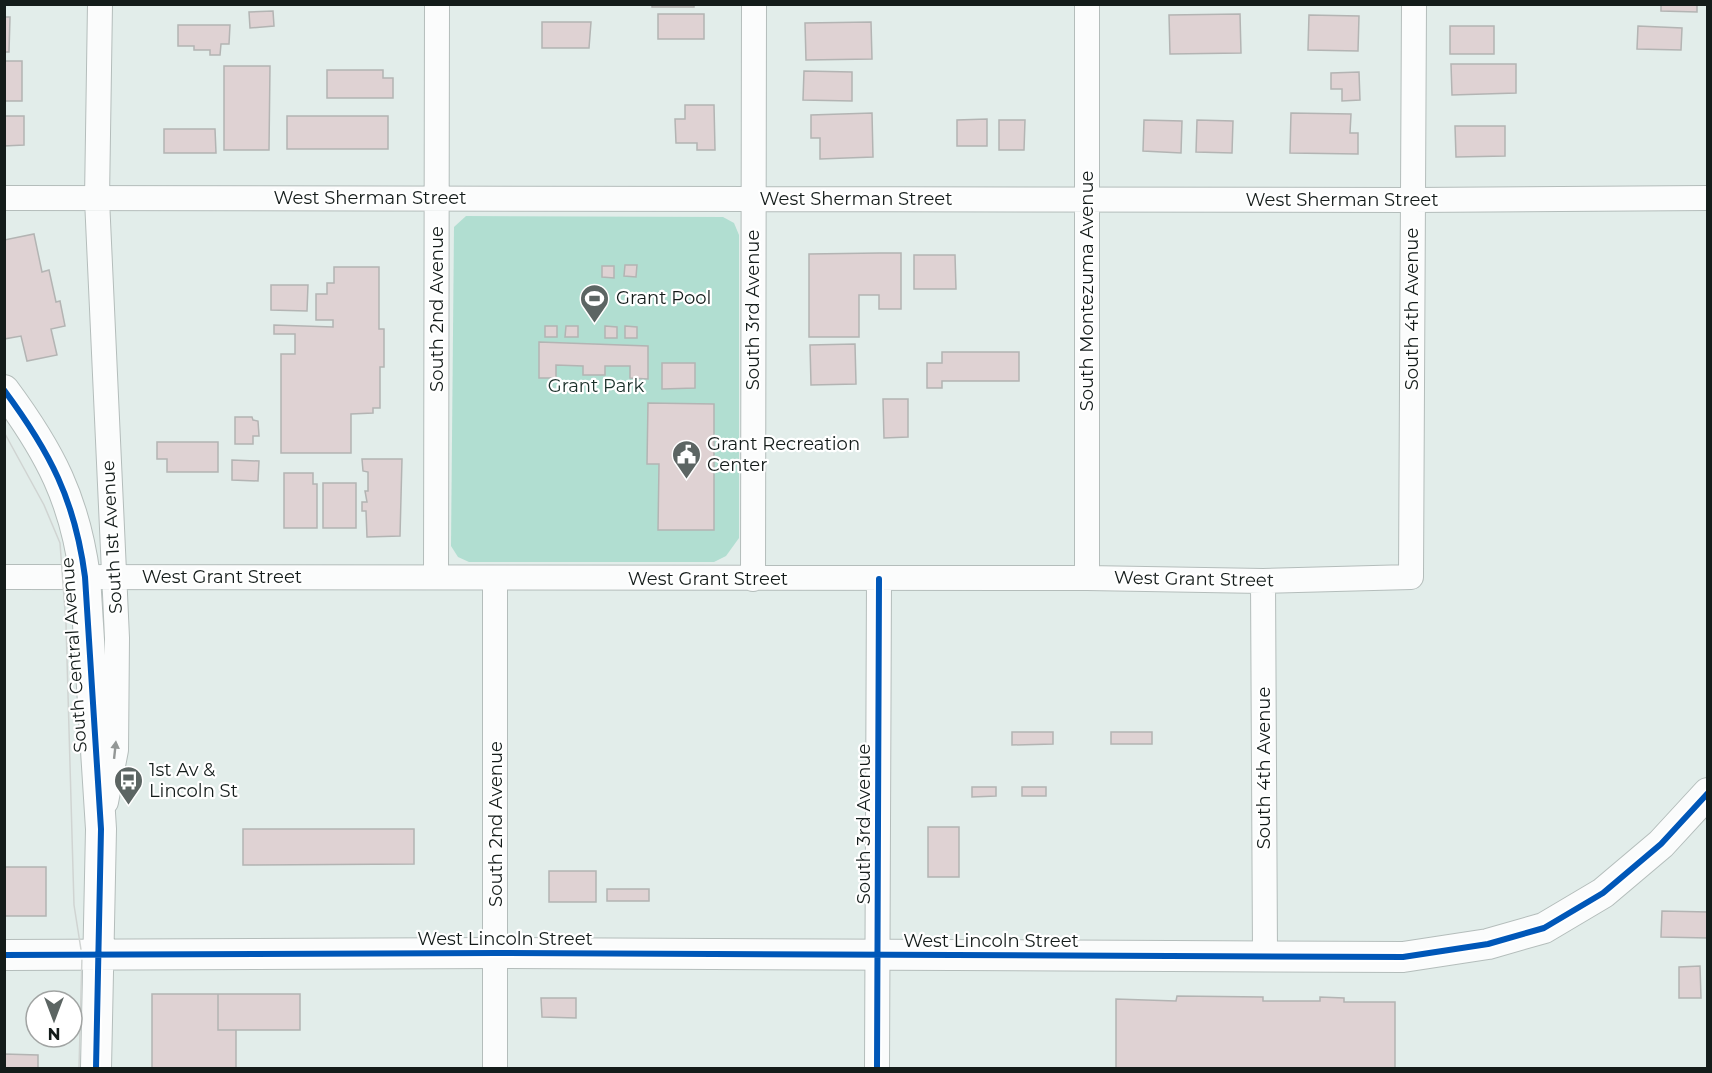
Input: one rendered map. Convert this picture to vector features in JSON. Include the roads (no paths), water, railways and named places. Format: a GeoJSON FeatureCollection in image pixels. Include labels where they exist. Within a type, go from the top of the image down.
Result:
{"type":"FeatureCollection","features":[{"type":"Feature","properties":{"kind":"main road","name":"South Central Avenue"},"geometry":{"type":"LineString","coordinates":[[4,390],[37,434],[68,495],[81,544],[99,578],[101,829],[98,956]]}},
{"type":"Feature","properties":{"kind":"main road","name":"West Lincoln Street"},"geometry":{"type":"LineString","coordinates":[[4,955],[496,953],[1403,957],[1488,945],[1544,928],[1603,893],[1661,844],[1707,793]]}},
{"type":"Feature","properties":{"kind":"main road"},"geometry":{"type":"LineString","coordinates":[[96,1068],[98,956]]}},
{"type":"Feature","properties":{"kind":"street","name":"South 1st Avenue"},"geometry":{"type":"LineString","coordinates":[[99,578],[97,198],[100,4]]}},
{"type":"Feature","properties":{"kind":"street","name":"South 2nd Avenue"},"geometry":{"type":"LineString","coordinates":[[436,577],[437,4]]}},
{"type":"Feature","properties":{"kind":"street","name":"South 3rd Avenue"},"geometry":{"type":"LineString","coordinates":[[753,579],[754,4]]}},
{"type":"Feature","properties":{"kind":"street","name":"South Montezuma Avenue"},"geometry":{"type":"LineString","coordinates":[[1087,4],[1087,578]]}},
{"type":"Feature","properties":{"kind":"street","name":"South 4th Avenue"},"geometry":{"type":"LineString","coordinates":[[1411,578],[1414,4]]}},
{"type":"Feature","properties":{"kind":"street","name":"West Sherman Street"},"geometry":{"type":"LineString","coordinates":[[4,198],[1413,200],[1707,198]]}},
{"type":"Feature","properties":{"kind":"street","name":"West Grant Street"},"geometry":{"type":"LineString","coordinates":[[4,577],[1087,578],[1263,581],[1411,578]]}},
{"type":"Feature","properties":{"kind":"street","name":"South 2nd Avenue"},"geometry":{"type":"LineString","coordinates":[[495,579],[495,1068]]}},
{"type":"Feature","properties":{"kind":"street","name":"South 3rd Avenue"},"geometry":{"type":"LineString","coordinates":[[877,1068],[879,579]]}},
{"type":"Feature","properties":{"kind":"street","name":"South 4th Avenue"},"geometry":{"type":"LineString","coordinates":[[1263,581],[1265,955]]}},
{"type":"Feature","properties":{"kind":"tram line"},"geometry":{"type":"LineString","coordinates":[[4,432],[44,505],[60,543],[66,624],[74,905],[82,956],[79,1068]]}},
{"type":"Feature","properties":{"kind":"place","name":"Grant Pool"},"geometry":{"type":"Point","coordinates":[595,324]}},
{"type":"Feature","properties":{"kind":"place","name":"Grant Recreation Center"},"geometry":{"type":"Point","coordinates":[686,480]}},
{"type":"Feature","properties":{"kind":"place","name":"1st Av & Lincoln St"},"geometry":{"type":"Point","coordinates":[128,806]}},
{"type":"Feature","properties":{"kind":"park label","name":"Grant Park"},"geometry":{"type":"Point","coordinates":[596,386]}}]}
